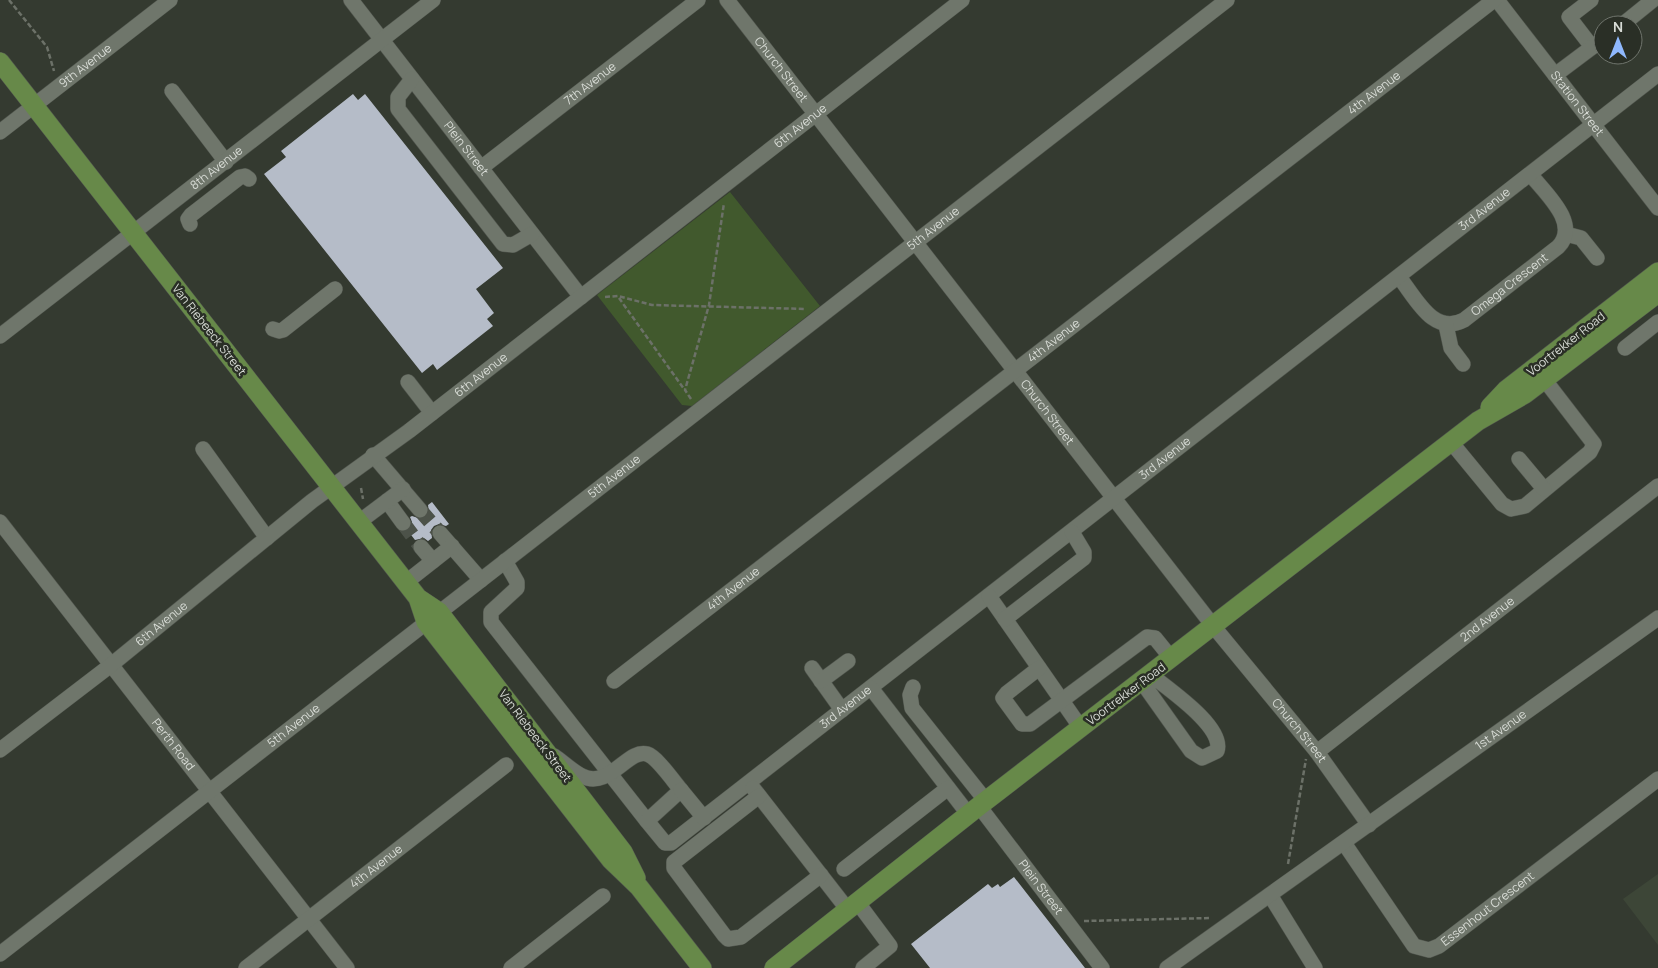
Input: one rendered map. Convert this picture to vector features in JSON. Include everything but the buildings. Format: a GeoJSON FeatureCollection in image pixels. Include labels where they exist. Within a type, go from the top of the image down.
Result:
{"type":"FeatureCollection","features":[{"type":"Feature","properties":{"kind":"main road","name":"Van Riebeeck Street"},"geometry":{"type":"LineString","coordinates":[[0,62],[329,488],[359,522],[418,598],[611,860],[637,884],[702,968]]}},
{"type":"Feature","properties":{"kind":"main road","name":"Voortrekker Road"},"geometry":{"type":"LineString","coordinates":[[1478,421],[1506,390],[1658,272]]}},
{"type":"Feature","properties":{"kind":"main road","name":"Voortrekker Road"},"geometry":{"type":"LineString","coordinates":[[774,968],[978,807],[1214,627],[1478,421],[1515,400],[1658,292]]}},
{"type":"Feature","properties":{"kind":"main road","name":"Van Riebeeck Street"},"geometry":{"type":"LineString","coordinates":[[432,617],[545,748],[623,852],[634,872],[637,884]]}},
{"type":"Feature","properties":{"kind":"street","name":"9th Avenue"},"geometry":{"type":"LineString","coordinates":[[0,132],[170,0]]}},
{"type":"Feature","properties":{"kind":"street","name":"Plein Street"},"geometry":{"type":"LineString","coordinates":[[351,0],[581,297]]}},
{"type":"Feature","properties":{"kind":"street","name":"8th Avenue"},"geometry":{"type":"LineString","coordinates":[[0,336],[119,242],[134,235],[434,0]]}},
{"type":"Feature","properties":{"kind":"street","name":"7th Avenue"},"geometry":{"type":"LineString","coordinates":[[481,168],[698,0]]}},
{"type":"Feature","properties":{"kind":"street","name":"Church Street"},"geometry":{"type":"LineString","coordinates":[[727,0],[1214,627],[1317,752],[1369,825]]}},
{"type":"Feature","properties":{"kind":"street","name":"6th Avenue"},"geometry":{"type":"LineString","coordinates":[[0,750],[111,665],[329,488],[432,413],[962,0]]}},
{"type":"Feature","properties":{"kind":"street","name":"5th Avenue"},"geometry":{"type":"LineString","coordinates":[[0,954],[1227,0]]}},
{"type":"Feature","properties":{"kind":"street","name":"Station Street"},"geometry":{"type":"LineString","coordinates":[[1495,0],[1658,208]]}},
{"type":"Feature","properties":{"kind":"street","name":"4th Avenue"},"geometry":{"type":"LineString","coordinates":[[614,681],[1495,0]]}},
{"type":"Feature","properties":{"kind":"street"},"geometry":{"type":"LineString","coordinates":[[1591,0],[1569,17],[1593,39]]}},
{"type":"Feature","properties":{"kind":"street"},"geometry":{"type":"LineString","coordinates":[[1634,15],[1653,0]]}},
{"type":"Feature","properties":{"kind":"street"},"geometry":{"type":"LineString","coordinates":[[1555,75],[1593,46]]}},
{"type":"Feature","properties":{"kind":"street","name":"3rd Avenue"},"geometry":{"type":"LineString","coordinates":[[647,821],[665,843],[671,843],[1531,175],[1658,74]]}},
{"type":"Feature","properties":{"kind":"street"},"geometry":{"type":"LineString","coordinates":[[412,79],[398,97],[398,109],[497,237],[506,246],[532,234]]}},
{"type":"Feature","properties":{"kind":"street"},"geometry":{"type":"LineString","coordinates":[[172,91],[226,162]]}},
{"type":"Feature","properties":{"kind":"street"},"geometry":{"type":"LineString","coordinates":[[1531,175],[1563,217],[1566,234],[1581,238],[1597,258]]}},
{"type":"Feature","properties":{"kind":"street"},"geometry":{"type":"LineString","coordinates":[[190,224],[188,219],[191,215],[240,177],[245,176],[249,179]]}},
{"type":"Feature","properties":{"kind":"street"},"geometry":{"type":"LineString","coordinates":[[204,180],[217,196]]}},
{"type":"Feature","properties":{"kind":"street","name":"Omega Crescent"},"geometry":{"type":"LineString","coordinates":[[1446,325],[1464,320],[1558,247],[1566,234]]}},
{"type":"Feature","properties":{"kind":"street"},"geometry":{"type":"LineString","coordinates":[[1400,277],[1433,320],[1446,325],[1450,348],[1463,364]]}},
{"type":"Feature","properties":{"kind":"street"},"geometry":{"type":"LineString","coordinates":[[273,330],[283,330],[335,289]]}},
{"type":"Feature","properties":{"kind":"street"},"geometry":{"type":"LineString","coordinates":[[1624,348],[1658,322]]}},
{"type":"Feature","properties":{"kind":"street"},"geometry":{"type":"LineString","coordinates":[[1451,442],[1506,507],[1517,509],[1590,452],[1594,444],[1544,379]]}},
{"type":"Feature","properties":{"kind":"street"},"geometry":{"type":"LineString","coordinates":[[408,382],[432,413]]}},
{"type":"Feature","properties":{"kind":"street"},"geometry":{"type":"LineString","coordinates":[[203,449],[267,538]]}},
{"type":"Feature","properties":{"kind":"street"},"geometry":{"type":"LineString","coordinates":[[373,455],[420,510]]}},
{"type":"Feature","properties":{"kind":"street"},"geometry":{"type":"LineString","coordinates":[[1519,459],[1544,489]]}},
{"type":"Feature","properties":{"kind":"street","name":"2nd Avenue"},"geometry":{"type":"LineString","coordinates":[[1317,752],[1658,486]]}},
{"type":"Feature","properties":{"kind":"street"},"geometry":{"type":"LineString","coordinates":[[359,522],[403,489]]}},
{"type":"Feature","properties":{"kind":"street"},"geometry":{"type":"LineString","coordinates":[[387,501],[403,522]]}},
{"type":"Feature","properties":{"kind":"street","name":"Perth Road"},"geometry":{"type":"LineString","coordinates":[[0,522],[5,538],[111,665],[347,968]]}},
{"type":"Feature","properties":{"kind":"street"},"geometry":{"type":"LineString","coordinates":[[440,532],[481,580]]}},
{"type":"Feature","properties":{"kind":"street"},"geometry":{"type":"LineString","coordinates":[[1005,619],[1084,558],[1084,552],[1072,532]]}},
{"type":"Feature","properties":{"kind":"street"},"geometry":{"type":"LineString","coordinates":[[405,582],[452,546]]}},
{"type":"Feature","properties":{"kind":"street"},"geometry":{"type":"LineString","coordinates":[[421,547],[432,561]]}},
{"type":"Feature","properties":{"kind":"street"},"geometry":{"type":"LineString","coordinates":[[505,561],[516,582],[517,588],[490,612],[491,622],[612,773],[647,821],[681,790]]}},
{"type":"Feature","properties":{"kind":"street"},"geometry":{"type":"LineString","coordinates":[[989,596],[1081,728]]}},
{"type":"Feature","properties":{"kind":"street","name":"1st Avenue"},"geometry":{"type":"LineString","coordinates":[[1270,895],[1658,618]]}},
{"type":"Feature","properties":{"kind":"street"},"geometry":{"type":"LineString","coordinates":[[1039,668],[1004,695],[1004,702],[1019,722],[1026,725],[1030,724],[1147,637],[1155,638],[1172,659]]}},
{"type":"Feature","properties":{"kind":"street"},"geometry":{"type":"LineString","coordinates":[[821,681],[848,661]]}},
{"type":"Feature","properties":{"kind":"street"},"geometry":{"type":"LineString","coordinates":[[812,668],[842,710]]}},
{"type":"Feature","properties":{"kind":"street"},"geometry":{"type":"LineString","coordinates":[[1146,678],[1196,711],[1217,738],[1217,751],[1202,758],[1191,751],[1146,678]]}},
{"type":"Feature","properties":{"kind":"street"},"geometry":{"type":"LineString","coordinates":[[913,687],[910,695],[912,708],[978,807]]}},
{"type":"Feature","properties":{"kind":"street"},"geometry":{"type":"LineString","coordinates":[[872,688],[948,788],[978,807]]}},
{"type":"Feature","properties":{"kind":"street"},"geometry":{"type":"LineString","coordinates":[[545,748],[582,777],[594,779],[612,773],[637,754],[648,754],[704,818]]}},
{"type":"Feature","properties":{"kind":"street","name":"4th Avenue"},"geometry":{"type":"LineString","coordinates":[[246,968],[506,765]]}},
{"type":"Feature","properties":{"kind":"street","name":"Essenhout Crescent"},"geometry":{"type":"LineString","coordinates":[[1344,843],[1414,946],[1429,950],[1447,940],[1658,779]]}},
{"type":"Feature","properties":{"kind":"street"},"geometry":{"type":"LineString","coordinates":[[749,783],[821,875],[890,946],[864,968]]}},
{"type":"Feature","properties":{"kind":"street"},"geometry":{"type":"LineString","coordinates":[[844,869],[948,788]]}},
{"type":"Feature","properties":{"kind":"street"},"geometry":{"type":"LineString","coordinates":[[759,796],[674,862],[674,868],[724,935],[728,939],[741,937],[821,875]]}},
{"type":"Feature","properties":{"kind":"street","name":"Plein Street"},"geometry":{"type":"LineString","coordinates":[[978,807],[1102,968]]}},
{"type":"Feature","properties":{"kind":"street"},"geometry":{"type":"LineString","coordinates":[[1167,968],[1270,895],[1315,968]]}},
{"type":"Feature","properties":{"kind":"street"},"geometry":{"type":"LineString","coordinates":[[511,968],[602,896]]}},
{"type":"Feature","properties":{"kind":"path"},"geometry":{"type":"LineString","coordinates":[[9,0],[47,47],[54,67],[54,78]]}},
{"type":"Feature","properties":{"kind":"path"},"geometry":{"type":"LineString","coordinates":[[685,390],[709,305],[728,183]]}},
{"type":"Feature","properties":{"kind":"path"},"geometry":{"type":"LineString","coordinates":[[581,297],[618,296],[652,305],[709,305],[812,310],[820,316]]}},
{"type":"Feature","properties":{"kind":"path"},"geometry":{"type":"LineString","coordinates":[[618,296],[699,410]]}},
{"type":"Feature","properties":{"kind":"path"},"geometry":{"type":"LineString","coordinates":[[1294,878],[1287,870],[1301,780],[1305,760],[1317,752]]}},
{"type":"Feature","properties":{"kind":"path"},"geometry":{"type":"LineString","coordinates":[[1067,922],[1221,918],[1226,926]]}},
{"type":"Feature","properties":{"kind":"shaded area"},"geometry":{"type":"Polygon","coordinates":[[[1658,874],[1658,945],[1623,899],[1658,874]]]}},
{"type":"Feature","properties":{"kind":"green space"},"geometry":{"type":"Polygon","coordinates":[[[730,192],[820,306],[692,406],[682,405],[597,295],[730,192]]]}},
{"type":"Feature","properties":{"kind":"tunnel"},"geometry":{"type":"LineString","coordinates":[[420,510],[440,533]]}},
{"type":"Feature","properties":{"kind":"tunnel"},"geometry":{"type":"LineString","coordinates":[[403,523],[421,547]]}}]}
